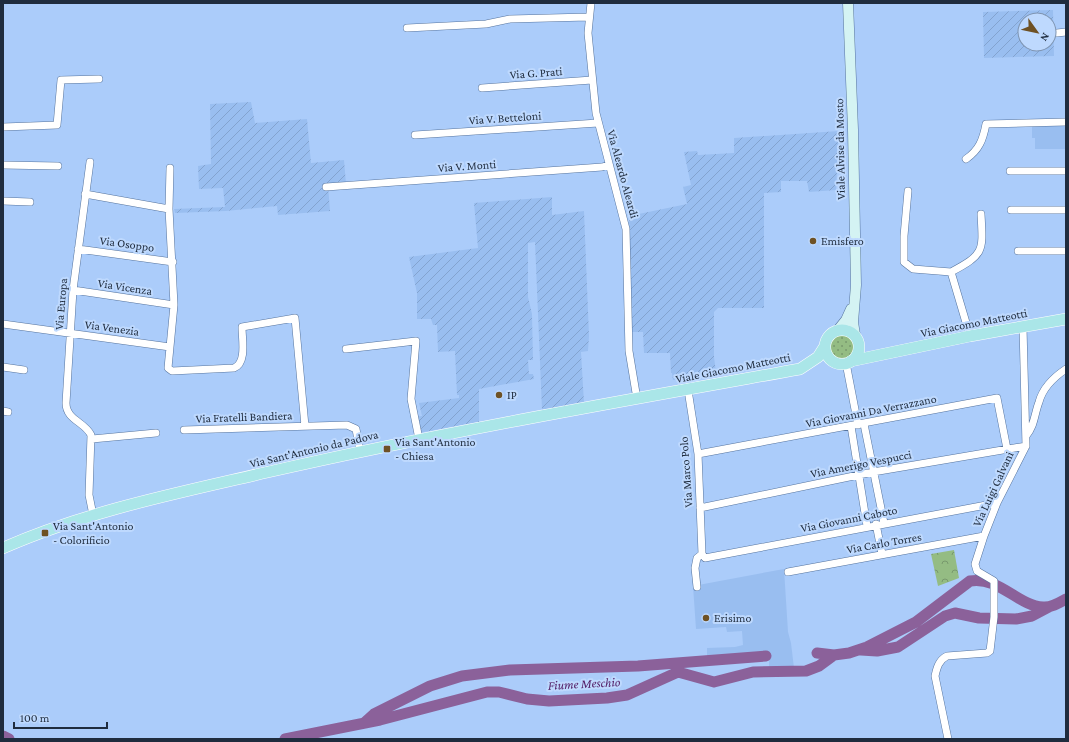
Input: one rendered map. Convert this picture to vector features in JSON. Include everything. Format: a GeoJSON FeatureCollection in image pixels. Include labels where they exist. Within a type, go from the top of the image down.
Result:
{"type":"FeatureCollection","features":[{"type":"Feature","properties":{"kind":"main road","name":"Viale Alvise da Mosto"},"geometry":{"type":"LineString","coordinates":[[848,3],[853,130],[855,295],[852,322],[856,339]]}},
{"type":"Feature","properties":{"kind":"main road","name":"Viale Alvise da Mosto"},"geometry":{"type":"LineString","coordinates":[[838,330],[846,320],[855,295]]}},
{"type":"Feature","properties":{"kind":"main road","name":"Via Giacomo Matteotti"},"geometry":{"type":"LineString","coordinates":[[848,362],[970,336],[1066,319]]}},
{"type":"Feature","properties":{"kind":"main road"},"geometry":{"type":"LineString","coordinates":[[803,368],[826,361],[834,362],[848,362],[858,353],[856,339],[847,330],[838,330],[830,335],[825,346],[826,354],[834,362]]}},
{"type":"Feature","properties":{"kind":"main road","name":"Via Giacomo Matteotti"},"geometry":{"type":"LineString","coordinates":[[856,339],[869,349],[886,353]]}},
{"type":"Feature","properties":{"kind":"main road","name":"Viale Giacomo Matteotti"},"geometry":{"type":"LineString","coordinates":[[637,399],[803,368],[818,357],[825,346]]}},
{"type":"Feature","properties":{"kind":"main road","name":"Via Sant'Antonio da Padova"},"geometry":{"type":"LineString","coordinates":[[3,548],[92,515],[360,451],[637,399]]}},
{"type":"Feature","properties":{"kind":"street","name":"Via Aleardo Aleardi"},"geometry":{"type":"LineString","coordinates":[[591,3],[588,18],[588,33],[592,80],[598,123],[626,229],[629,351],[637,399]]}},
{"type":"Feature","properties":{"kind":"street"},"geometry":{"type":"LineString","coordinates":[[407,28],[486,24],[510,19],[588,18]]}},
{"type":"Feature","properties":{"kind":"street"},"geometry":{"type":"LineString","coordinates":[[1057,33],[1066,32]]}},
{"type":"Feature","properties":{"kind":"street"},"geometry":{"type":"LineString","coordinates":[[3,127],[57,125],[61,80],[99,79]]}},
{"type":"Feature","properties":{"kind":"street","name":"Via G. Prati"},"geometry":{"type":"LineString","coordinates":[[482,88],[592,80]]}},
{"type":"Feature","properties":{"kind":"street"},"geometry":{"type":"LineString","coordinates":[[966,159],[974,153],[980,145],[986,124],[1066,122]]}},
{"type":"Feature","properties":{"kind":"street","name":"Via V. Betteloni"},"geometry":{"type":"LineString","coordinates":[[415,135],[598,123]]}},
{"type":"Feature","properties":{"kind":"street","name":"Via Europa"},"geometry":{"type":"LineString","coordinates":[[90,162],[73,290],[66,408],[69,415],[90,432],[92,439]]}},
{"type":"Feature","properties":{"kind":"street"},"geometry":{"type":"LineString","coordinates":[[3,165],[58,166]]}},
{"type":"Feature","properties":{"kind":"street","name":"Via V. Monti"},"geometry":{"type":"LineString","coordinates":[[326,187],[602,167],[609,165]]}},
{"type":"Feature","properties":{"kind":"street"},"geometry":{"type":"LineString","coordinates":[[170,168],[169,209],[173,262],[174,305],[170,347]]}},
{"type":"Feature","properties":{"kind":"street"},"geometry":{"type":"LineString","coordinates":[[1010,171],[1066,171]]}},
{"type":"Feature","properties":{"kind":"street"},"geometry":{"type":"LineString","coordinates":[[908,191],[904,236],[904,262],[914,269],[951,272],[972,262],[980,251],[982,244],[981,214]]}},
{"type":"Feature","properties":{"kind":"street"},"geometry":{"type":"LineString","coordinates":[[85,194],[169,209]]}},
{"type":"Feature","properties":{"kind":"street"},"geometry":{"type":"LineString","coordinates":[[3,201],[30,202]]}},
{"type":"Feature","properties":{"kind":"street"},"geometry":{"type":"LineString","coordinates":[[1011,210],[1066,210]]}},
{"type":"Feature","properties":{"kind":"street","name":"Via Osoppo"},"geometry":{"type":"LineString","coordinates":[[78,248],[173,262]]}},
{"type":"Feature","properties":{"kind":"street"},"geometry":{"type":"LineString","coordinates":[[1018,251],[1066,250]]}},
{"type":"Feature","properties":{"kind":"street"},"geometry":{"type":"LineString","coordinates":[[951,272],[970,336]]}},
{"type":"Feature","properties":{"kind":"street","name":"Via Vicenza"},"geometry":{"type":"LineString","coordinates":[[73,290],[174,305]]}},
{"type":"Feature","properties":{"kind":"street","name":"Via Fratelli Bandiera"},"geometry":{"type":"LineString","coordinates":[[170,347],[168,368],[172,371],[238,367],[242,360],[242,327],[295,318],[305,426]]}},
{"type":"Feature","properties":{"kind":"street","name":"Via Venezia"},"geometry":{"type":"LineString","coordinates":[[3,324],[170,347]]}},
{"type":"Feature","properties":{"kind":"street","name":"Via Luigi Galvani"},"geometry":{"type":"LineString","coordinates":[[948,739],[936,669],[942,658],[947,656],[988,653],[990,651],[994,619],[994,581],[977,571],[975,564],[997,503],[1026,446],[1023,327]]}},
{"type":"Feature","properties":{"kind":"street"},"geometry":{"type":"LineString","coordinates":[[346,349],[416,340],[411,399],[419,440]]}},
{"type":"Feature","properties":{"kind":"street"},"geometry":{"type":"LineString","coordinates":[[848,362],[857,425],[859,475],[867,526]]}},
{"type":"Feature","properties":{"kind":"street"},"geometry":{"type":"LineString","coordinates":[[3,367],[24,370]]}},
{"type":"Feature","properties":{"kind":"street"},"geometry":{"type":"LineString","coordinates":[[1026,436],[1033,428],[1039,401],[1046,388],[1054,378],[1066,369]]}},
{"type":"Feature","properties":{"kind":"street","name":"Via Marco Polo"},"geometry":{"type":"LineString","coordinates":[[688,390],[698,454],[704,556],[697,558],[695,568],[697,587]]}},
{"type":"Feature","properties":{"kind":"street","name":"Via Giovanni Da Verrazzano"},"geometry":{"type":"LineString","coordinates":[[698,454],[997,398],[1007,449]]}},
{"type":"Feature","properties":{"kind":"street"},"geometry":{"type":"LineString","coordinates":[[857,425],[873,472],[884,523]]}},
{"type":"Feature","properties":{"kind":"street","name":"Via Fratelli Bandiera"},"geometry":{"type":"LineString","coordinates":[[184,430],[350,426],[357,432],[360,451]]}},
{"type":"Feature","properties":{"kind":"street"},"geometry":{"type":"LineString","coordinates":[[92,515],[89,495],[92,439],[156,433]]}},
{"type":"Feature","properties":{"kind":"street","name":"Via Amerigo Vespucci"},"geometry":{"type":"LineString","coordinates":[[700,508],[873,472],[1026,446]]}},
{"type":"Feature","properties":{"kind":"street","name":"Via Giovanni Caboto"},"geometry":{"type":"LineString","coordinates":[[704,556],[997,503]]}},
{"type":"Feature","properties":{"kind":"street"},"geometry":{"type":"LineString","coordinates":[[876,524],[882,554]]}},
{"type":"Feature","properties":{"kind":"street","name":"Via Carlo Torres"},"geometry":{"type":"LineString","coordinates":[[788,572],[984,536]]}},
{"type":"Feature","properties":{"kind":"shaded area"},"geometry":{"type":"Polygon","coordinates":[[[1053,10],[1053,12],[1017,12],[1017,52],[1054,52],[1054,56],[984,58],[983,12],[1053,10]]]}},
{"type":"Feature","properties":{"kind":"shaded area"},"geometry":{"type":"Polygon","coordinates":[[[251,102],[255,123],[307,119],[311,163],[344,160],[346,184],[328,185],[330,211],[278,215],[277,206],[226,211],[175,213],[174,209],[225,207],[223,188],[199,189],[198,166],[211,164],[210,104],[251,102]]]}},
{"type":"Feature","properties":{"kind":"shaded area"},"geometry":{"type":"Polygon","coordinates":[[[1066,124],[1066,149],[1035,149],[1035,138],[1032,138],[1032,125],[1066,124]]]}},
{"type":"Feature","properties":{"kind":"shaded area"},"geometry":{"type":"Polygon","coordinates":[[[839,131],[836,190],[809,192],[807,181],[781,181],[781,192],[764,193],[764,308],[718,308],[714,312],[714,357],[716,372],[673,380],[671,373],[670,353],[644,353],[643,332],[631,332],[629,216],[687,204],[683,187],[691,185],[684,152],[697,151],[698,155],[734,153],[734,138],[839,131]]]}},
{"type":"Feature","properties":{"kind":"shaded area"},"geometry":{"type":"Polygon","coordinates":[[[552,197],[552,215],[584,211],[589,336],[588,351],[581,352],[584,403],[542,410],[535,242],[528,243],[528,297],[532,314],[533,360],[528,360],[529,374],[533,374],[534,379],[479,389],[479,422],[418,433],[415,417],[422,416],[419,403],[459,398],[459,395],[457,395],[455,351],[438,352],[437,325],[433,325],[431,319],[417,319],[417,293],[409,257],[478,248],[474,203],[552,197]]]}},
{"type":"Feature","properties":{"kind":"shaded area"},"geometry":{"type":"Polygon","coordinates":[[[784,569],[788,632],[794,668],[769,667],[769,652],[707,657],[707,648],[735,647],[743,645],[742,631],[727,632],[726,627],[696,629],[693,586],[784,569]]]}},
{"type":"Feature","properties":{"kind":"green space"},"geometry":{"type":"Polygon","coordinates":[[[842,333],[852,337],[856,347],[852,357],[842,361],[832,357],[828,347],[832,337],[842,333]]]}},
{"type":"Feature","properties":{"kind":"green space"},"geometry":{"type":"Polygon","coordinates":[[[954,550],[959,578],[938,586],[931,554],[954,550]]]}},
{"type":"Feature","properties":{"kind":"waterway","name":"Fiume Meschio"},"geometry":{"type":"LineString","coordinates":[[285,739],[380,720],[487,692],[499,692],[527,699],[549,701],[607,698],[627,695],[678,672],[714,682],[753,672],[806,671],[819,666],[834,655],[849,653],[867,647],[916,622],[970,581],[990,583],[1025,602],[1043,607],[1055,605],[1066,599]]}},
{"type":"Feature","properties":{"kind":"waterway"},"geometry":{"type":"LineString","coordinates":[[861,650],[877,651],[898,647],[945,616],[955,613],[979,618],[1016,619],[1032,616],[1049,607]]}},
{"type":"Feature","properties":{"kind":"waterway"},"geometry":{"type":"LineString","coordinates":[[817,653],[834,655]]}},
{"type":"Feature","properties":{"kind":"waterway"},"geometry":{"type":"LineString","coordinates":[[364,723],[374,714],[430,686],[462,676],[510,670],[638,666],[766,656]]}},
{"type":"Feature","properties":{"kind":"waterway"},"geometry":{"type":"LineString","coordinates":[[3,736],[9,739]]}},
{"type":"Feature","properties":{"kind":"place","name":"Emisfero"},"geometry":{"type":"Point","coordinates":[813,241]}},
{"type":"Feature","properties":{"kind":"place","name":"IP"},"geometry":{"type":"Point","coordinates":[499,395]}},
{"type":"Feature","properties":{"kind":"place","name":"Via Sant'Antonio - Chiesa"},"geometry":{"type":"Point","coordinates":[387,449]}},
{"type":"Feature","properties":{"kind":"place","name":"Via Sant'Antonio - Colorificio"},"geometry":{"type":"Point","coordinates":[45,533]}},
{"type":"Feature","properties":{"kind":"place","name":"Erisimo"},"geometry":{"type":"Point","coordinates":[706,618]}}]}
